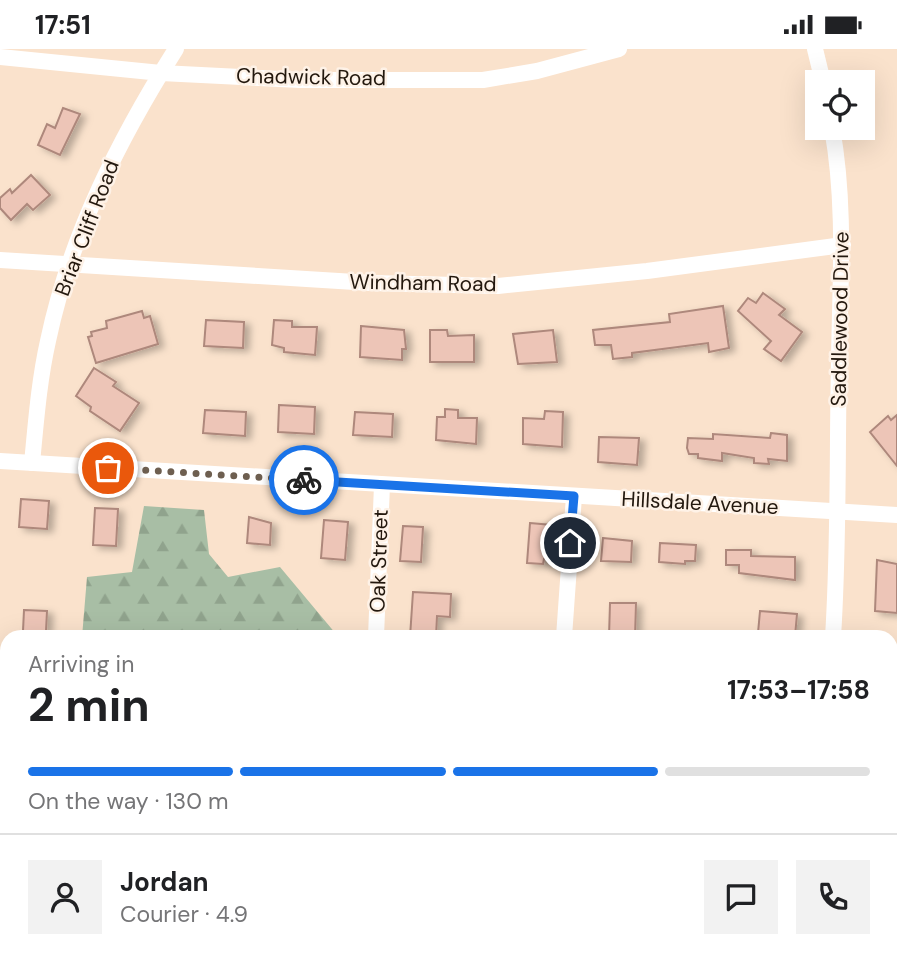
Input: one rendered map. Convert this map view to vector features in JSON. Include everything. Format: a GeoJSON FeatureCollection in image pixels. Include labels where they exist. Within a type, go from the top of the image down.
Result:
{"type":"FeatureCollection","features":[{"type":"Feature","properties":{"kind":"street","name":"Briar Cliff Road"},"geometry":{"type":"LineString","coordinates":[[32,463],[48,341],[68,267],[119,146],[176,49]]}},
{"type":"Feature","properties":{"kind":"street","name":"Chadwick Road"},"geometry":{"type":"LineString","coordinates":[[0,57],[161,73],[300,80],[483,80],[537,71],[619,49]]}},
{"type":"Feature","properties":{"kind":"street"},"geometry":{"type":"LineString","coordinates":[[815,49],[820,70]]}},
{"type":"Feature","properties":{"kind":"street","name":"Saddlewood Drive"},"geometry":{"type":"LineString","coordinates":[[833,630],[839,512],[839,358],[843,245],[841,191],[834,140]]}},
{"type":"Feature","properties":{"kind":"street","name":"Windham Road"},"geometry":{"type":"LineString","coordinates":[[0,260],[68,267],[371,283],[498,286],[647,271],[843,245]]}},
{"type":"Feature","properties":{"kind":"street","name":"Hillsdale Avenue"},"geometry":{"type":"LineString","coordinates":[[0,461],[897,515]]}},
{"type":"Feature","properties":{"kind":"street","name":"Oak Street"},"geometry":{"type":"LineString","coordinates":[[376,630],[382,485]]}},
{"type":"Feature","properties":{"kind":"street"},"geometry":{"type":"LineString","coordinates":[[564,630],[574,496]]}},
{"type":"Feature","properties":{"kind":"green space"},"geometry":{"type":"Polygon","coordinates":[[[144,506],[204,510],[209,554],[228,577],[280,567],[333,630],[83,630],[87,577],[132,572],[144,506]]]}},
{"type":"Feature","properties":{"kind":"building"},"geometry":{"type":"Polygon","coordinates":[[[63,108],[80,114],[60,155],[38,145],[47,124],[55,128],[63,108]]]}},
{"type":"Feature","properties":{"kind":"building"},"geometry":{"type":"Polygon","coordinates":[[[31,175],[50,195],[33,210],[27,204],[11,220],[0,208],[0,198],[10,189],[12,193],[31,175]]]}},
{"type":"Feature","properties":{"kind":"building"},"geometry":{"type":"Polygon","coordinates":[[[763,293],[785,309],[779,315],[802,332],[781,361],[764,349],[771,341],[738,311],[748,298],[756,303],[763,293]]]}},
{"type":"Feature","properties":{"kind":"building"},"geometry":{"type":"Polygon","coordinates":[[[723,306],[729,348],[709,352],[708,343],[632,353],[632,357],[613,359],[611,345],[595,345],[593,330],[670,322],[669,314],[723,306]]]}},
{"type":"Feature","properties":{"kind":"building"},"geometry":{"type":"Polygon","coordinates":[[[142,311],[144,318],[150,316],[158,344],[96,363],[88,337],[92,336],[91,332],[107,328],[106,321],[142,311]]]}},
{"type":"Feature","properties":{"kind":"building"},"geometry":{"type":"Polygon","coordinates":[[[206,320],[244,322],[243,348],[204,346],[206,320]]]}},
{"type":"Feature","properties":{"kind":"building"},"geometry":{"type":"Polygon","coordinates":[[[274,320],[292,321],[292,327],[317,327],[315,355],[284,352],[284,348],[272,345],[274,320]]]}},
{"type":"Feature","properties":{"kind":"building"},"geometry":{"type":"Polygon","coordinates":[[[361,326],[404,330],[406,349],[402,349],[402,360],[360,357],[361,326]]]}},
{"type":"Feature","properties":{"kind":"building"},"geometry":{"type":"Polygon","coordinates":[[[430,330],[447,330],[448,336],[474,335],[474,362],[430,362],[430,330]]]}},
{"type":"Feature","properties":{"kind":"building"},"geometry":{"type":"Polygon","coordinates":[[[553,330],[557,362],[518,364],[513,334],[553,330]]]}},
{"type":"Feature","properties":{"kind":"building"},"geometry":{"type":"Polygon","coordinates":[[[94,368],[116,382],[113,386],[139,403],[120,431],[90,411],[91,407],[76,396],[94,368]]]}},
{"type":"Feature","properties":{"kind":"building"},"geometry":{"type":"Polygon","coordinates":[[[279,405],[315,407],[314,434],[278,432],[279,405]]]}},
{"type":"Feature","properties":{"kind":"building"},"geometry":{"type":"Polygon","coordinates":[[[445,409],[458,410],[458,418],[477,418],[476,444],[436,440],[437,417],[445,417],[445,409]]]}},
{"type":"Feature","properties":{"kind":"building"},"geometry":{"type":"Polygon","coordinates":[[[205,410],[246,412],[245,436],[203,433],[205,410]]]}},
{"type":"Feature","properties":{"kind":"building"},"geometry":{"type":"Polygon","coordinates":[[[545,411],[563,412],[562,447],[523,444],[523,418],[544,419],[545,411]]]}},
{"type":"Feature","properties":{"kind":"building"},"geometry":{"type":"Polygon","coordinates":[[[355,412],[393,414],[392,437],[353,435],[355,412]]]}},
{"type":"Feature","properties":{"kind":"building"},"geometry":{"type":"Polygon","coordinates":[[[897,415],[897,466],[870,432],[888,416],[891,420],[897,415]]]}},
{"type":"Feature","properties":{"kind":"building"},"geometry":{"type":"Polygon","coordinates":[[[771,433],[787,435],[787,461],[768,459],[769,464],[754,463],[754,458],[722,453],[722,461],[698,458],[698,454],[689,454],[687,448],[688,438],[713,439],[713,434],[770,438],[771,433]]]}},
{"type":"Feature","properties":{"kind":"building"},"geometry":{"type":"Polygon","coordinates":[[[599,437],[639,438],[637,465],[598,462],[599,437]]]}},
{"type":"Feature","properties":{"kind":"building"},"geometry":{"type":"Polygon","coordinates":[[[21,499],[49,501],[47,529],[19,527],[21,499]]]}},
{"type":"Feature","properties":{"kind":"building"},"geometry":{"type":"Polygon","coordinates":[[[95,508],[118,509],[116,546],[93,545],[95,508]]]}},
{"type":"Feature","properties":{"kind":"building"},"geometry":{"type":"Polygon","coordinates":[[[249,517],[271,523],[270,545],[247,543],[249,517]]]}},
{"type":"Feature","properties":{"kind":"building"},"geometry":{"type":"Polygon","coordinates":[[[324,520],[348,522],[345,560],[321,558],[324,520]]]}},
{"type":"Feature","properties":{"kind":"building"},"geometry":{"type":"Polygon","coordinates":[[[530,523],[552,525],[549,559],[544,559],[543,564],[527,563],[530,523]]]}},
{"type":"Feature","properties":{"kind":"building"},"geometry":{"type":"Polygon","coordinates":[[[403,526],[423,527],[421,562],[400,561],[403,526]]]}},
{"type":"Feature","properties":{"kind":"building"},"geometry":{"type":"Polygon","coordinates":[[[603,538],[632,541],[631,562],[601,561],[603,538]]]}},
{"type":"Feature","properties":{"kind":"building"},"geometry":{"type":"Polygon","coordinates":[[[660,543],[696,545],[695,561],[685,561],[685,564],[659,562],[660,543]]]}},
{"type":"Feature","properties":{"kind":"building"},"geometry":{"type":"Polygon","coordinates":[[[726,550],[751,550],[751,556],[795,557],[795,580],[739,573],[739,565],[726,565],[726,550]]]}},
{"type":"Feature","properties":{"kind":"building"},"geometry":{"type":"Polygon","coordinates":[[[877,560],[897,564],[897,613],[875,611],[877,560]]]}},
{"type":"Feature","properties":{"kind":"building"},"geometry":{"type":"Polygon","coordinates":[[[413,592],[451,594],[450,617],[437,616],[436,630],[410,630],[413,592]]]}},
{"type":"Feature","properties":{"kind":"building"},"geometry":{"type":"Polygon","coordinates":[[[610,603],[636,603],[635,630],[609,630],[610,603]]]}},
{"type":"Feature","properties":{"kind":"building"},"geometry":{"type":"Polygon","coordinates":[[[24,610],[47,611],[46,630],[23,630],[24,610]]]}},
{"type":"Feature","properties":{"kind":"building"},"geometry":{"type":"Polygon","coordinates":[[[760,611],[797,614],[796,630],[758,630],[760,611]]]}},
{"type":"Feature","properties":{"kind":"way so far"},"geometry":{"type":"LineString","coordinates":[[108,468],[304,480]]}},
{"type":"Feature","properties":{"kind":"route"},"geometry":{"type":"LineString","coordinates":[[304,480],[574,496],[570,543]]}}]}
